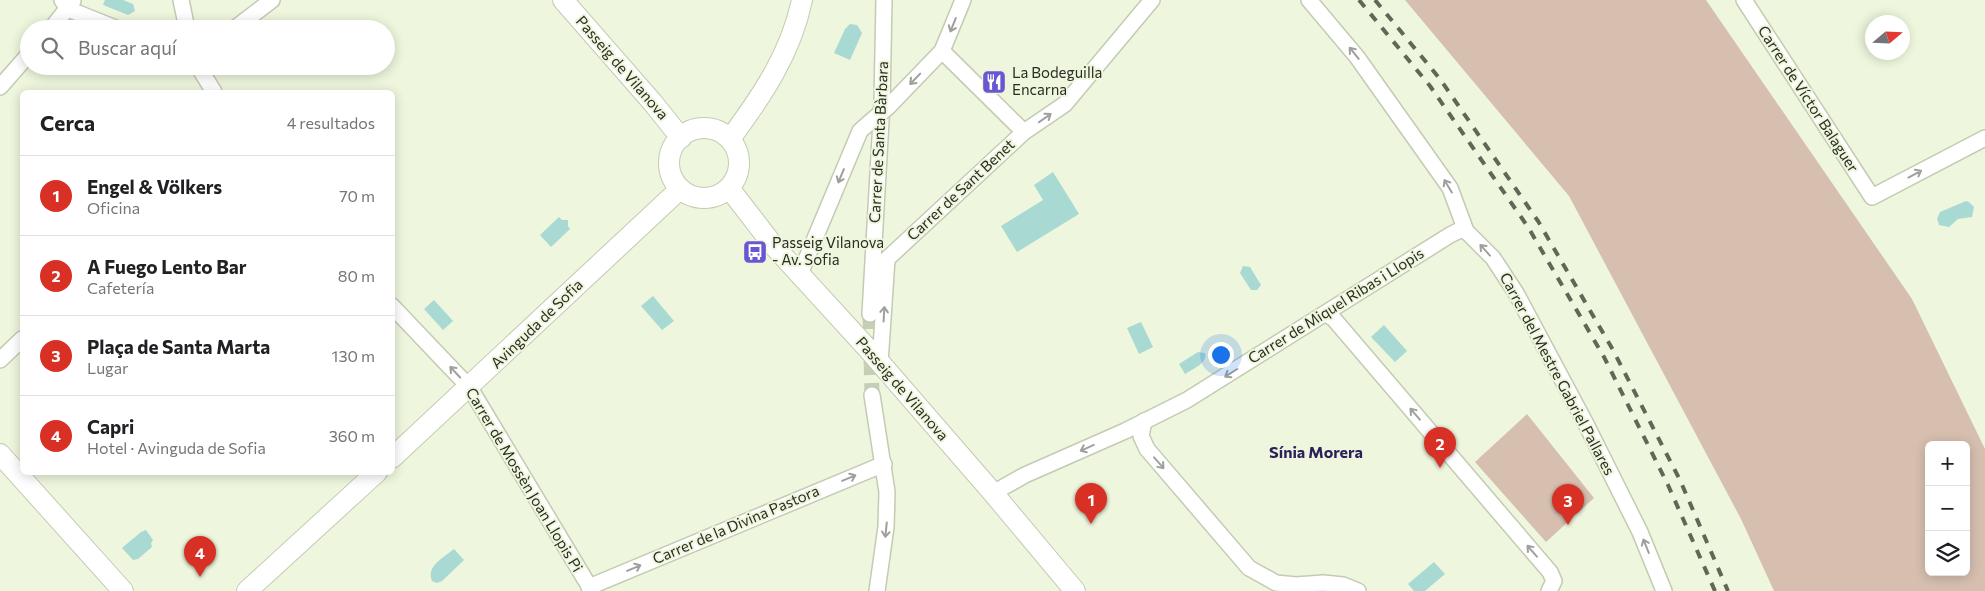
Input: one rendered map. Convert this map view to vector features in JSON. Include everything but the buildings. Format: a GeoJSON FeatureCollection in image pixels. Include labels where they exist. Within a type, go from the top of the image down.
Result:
{"type":"FeatureCollection","features":[{"type":"Feature","properties":{"kind":"street"},"geometry":{"type":"LineString","coordinates":[[181,0],[185,20]]}},
{"type":"Feature","properties":{"kind":"street"},"geometry":{"type":"LineString","coordinates":[[246,20],[272,0]]}},
{"type":"Feature","properties":{"kind":"street","name":"Passeig de Vilanova"},"geometry":{"type":"LineString","coordinates":[[563,0],[654,103],[680,138]]}},
{"type":"Feature","properties":{"kind":"street"},"geometry":{"type":"LineString","coordinates":[[730,139],[757,102],[781,60],[797,23],[802,0]]}},
{"type":"Feature","properties":{"kind":"street","name":"Carrer de Santa Bàrbara"},"geometry":{"type":"LineString","coordinates":[[870,314],[882,103],[884,0]]}},
{"type":"Feature","properties":{"kind":"street"},"geometry":{"type":"LineString","coordinates":[[800,274],[860,131],[888,107],[942,51],[963,0]]}},
{"type":"Feature","properties":{"kind":"street","name":"Carrer de Sant Benet"},"geometry":{"type":"LineString","coordinates":[[880,363],[887,259],[1024,132],[1065,104],[1152,0]]}},
{"type":"Feature","properties":{"kind":"street","name":"Carrer del Mestre Gabriel Pallares"},"geometry":{"type":"LineString","coordinates":[[1309,0],[1358,57],[1450,188],[1466,231],[1493,258],[1516,293],[1586,424],[1640,532],[1664,591]]}},
{"type":"Feature","properties":{"kind":"street","name":"Carrer de Víctor Balaguer"},"geometry":{"type":"LineString","coordinates":[[1744,0],[1872,197],[1985,138]]}},
{"type":"Feature","properties":{"kind":"street"},"geometry":{"type":"LineString","coordinates":[[57,20],[68,3],[101,20]]}},
{"type":"Feature","properties":{"kind":"street","name":"Carrer de Sant Benet"},"geometry":{"type":"LineString","coordinates":[[942,51],[1024,132]]}},
{"type":"Feature","properties":{"kind":"street"},"geometry":{"type":"LineString","coordinates":[[0,87],[20,64]]}},
{"type":"Feature","properties":{"kind":"street"},"geometry":{"type":"LineString","coordinates":[[204,75],[213,90]]}},
{"type":"Feature","properties":{"kind":"street"},"geometry":{"type":"LineString","coordinates":[[700,128],[711,129],[730,139],[739,162],[738,173],[729,188],[716,196],[705,198],[688,194],[680,189],[671,174],[670,163],[680,138],[690,131],[700,128]]}},
{"type":"Feature","properties":{"kind":"street","name":"Passeig de Vilanova"},"geometry":{"type":"LineString","coordinates":[[729,188],[773,245],[880,363],[1075,591]]}},
{"type":"Feature","properties":{"kind":"street","name":"Avinguda de Sofia"},"geometry":{"type":"LineString","coordinates":[[395,455],[470,388],[680,189]]}},
{"type":"Feature","properties":{"kind":"street","name":"Carrer de Miquel Ribas i Llopis"},"geometry":{"type":"LineString","coordinates":[[993,493],[1025,475],[1187,400],[1450,235],[1460,230],[1466,231]]}},
{"type":"Feature","properties":{"kind":"street","name":"Carrer de Mossèn Joan Llopis Pi"},"geometry":{"type":"LineString","coordinates":[[395,309],[470,388],[590,589]]}},
{"type":"Feature","properties":{"kind":"street"},"geometry":{"type":"LineString","coordinates":[[1325,314],[1333,318],[1550,572],[1554,581],[1549,591]]}},
{"type":"Feature","properties":{"kind":"street"},"geometry":{"type":"LineString","coordinates":[[0,360],[20,342]]}},
{"type":"Feature","properties":{"kind":"street"},"geometry":{"type":"LineString","coordinates":[[872,395],[887,492],[886,527],[877,591]]}},
{"type":"Feature","properties":{"kind":"street"},"geometry":{"type":"LineString","coordinates":[[1144,421],[1140,436],[1147,449],[1249,568],[1276,583],[1296,586],[1323,583],[1343,585],[1358,591]]}},
{"type":"Feature","properties":{"kind":"street"},"geometry":{"type":"LineString","coordinates":[[0,454],[123,591]]}},
{"type":"Feature","properties":{"kind":"street","name":"Carrer de la Divina Pastora"},"geometry":{"type":"LineString","coordinates":[[590,589],[884,464]]}},
{"type":"Feature","properties":{"kind":"street"},"geometry":{"type":"LineString","coordinates":[[247,591],[374,475]]}},
{"type":"Feature","properties":{"kind":"shaded area"},"geometry":{"type":"Polygon","coordinates":[[[1405,0],[1706,0],[1912,299],[1985,449],[1985,591],[1774,591],[1741,519],[1569,196],[1405,0]]]}},
{"type":"Feature","properties":{"kind":"shaded area"},"geometry":{"type":"Polygon","coordinates":[[[1527,414],[1594,498],[1546,542],[1475,462],[1527,414]]]}},
{"type":"Feature","properties":{"kind":"water"},"geometry":{"type":"Polygon","coordinates":[[[105,0],[123,0],[133,4],[135,11],[128,15],[103,5],[105,0]]]}},
{"type":"Feature","properties":{"kind":"water"},"geometry":{"type":"Polygon","coordinates":[[[850,24],[857,25],[862,33],[850,60],[834,53],[845,29],[850,24]]]}},
{"type":"Feature","properties":{"kind":"water"},"geometry":{"type":"Polygon","coordinates":[[[1053,172],[1079,214],[1017,252],[1001,226],[1043,200],[1034,185],[1053,172]]]}},
{"type":"Feature","properties":{"kind":"water"},"geometry":{"type":"Polygon","coordinates":[[[1966,201],[1974,207],[1972,217],[1958,219],[1949,227],[1939,225],[1937,219],[1940,212],[1966,201]]]}},
{"type":"Feature","properties":{"kind":"water"},"geometry":{"type":"Polygon","coordinates":[[[559,217],[562,220],[568,220],[570,229],[551,247],[540,235],[559,217]]]}},
{"type":"Feature","properties":{"kind":"water"},"geometry":{"type":"Polygon","coordinates":[[[1243,266],[1250,267],[1261,285],[1257,290],[1251,290],[1240,273],[1243,266]]]}},
{"type":"Feature","properties":{"kind":"water"},"geometry":{"type":"Polygon","coordinates":[[[653,296],[674,321],[662,330],[641,306],[653,296]]]}},
{"type":"Feature","properties":{"kind":"water"},"geometry":{"type":"Polygon","coordinates":[[[434,300],[453,321],[443,330],[424,309],[434,300]]]}},
{"type":"Feature","properties":{"kind":"water"},"geometry":{"type":"Polygon","coordinates":[[[1141,322],[1153,347],[1139,354],[1127,328],[1141,322]]]}},
{"type":"Feature","properties":{"kind":"water"},"geometry":{"type":"Polygon","coordinates":[[[1384,325],[1407,351],[1395,362],[1371,337],[1384,325]]]}},
{"type":"Feature","properties":{"kind":"water"},"geometry":{"type":"Polygon","coordinates":[[[1198,352],[1205,353],[1204,360],[1200,365],[1185,374],[1179,364],[1198,352]]]}},
{"type":"Feature","properties":{"kind":"water"},"geometry":{"type":"Polygon","coordinates":[[[146,530],[153,540],[151,543],[152,547],[138,559],[133,560],[122,548],[146,530]]]}},
{"type":"Feature","properties":{"kind":"water"},"geometry":{"type":"Polygon","coordinates":[[[454,549],[464,560],[442,581],[437,583],[432,581],[431,571],[433,567],[454,549]]]}},
{"type":"Feature","properties":{"kind":"water"},"geometry":{"type":"Polygon","coordinates":[[[1434,562],[1445,574],[1425,591],[1414,591],[1408,584],[1434,562]]]}},
{"type":"Feature","properties":{"kind":"tunnel"},"geometry":{"type":"LineString","coordinates":[[870,314],[872,395]]}},
{"type":"Feature","properties":{"kind":"railway"},"geometry":{"type":"LineString","coordinates":[[1359,0],[1430,86],[1528,227],[1604,357],[1668,485],[1715,591]]}},
{"type":"Feature","properties":{"kind":"railway"},"geometry":{"type":"LineString","coordinates":[[1375,0],[1440,79],[1538,221],[1613,350],[1680,480],[1728,591]]}},
{"type":"Feature","properties":{"kind":"place","name":"La Bodeguilla Encarna"},"geometry":{"type":"Point","coordinates":[994,82]}},
{"type":"Feature","properties":{"kind":"place","name":"Passeig Vilanova - Av. Sofia"},"geometry":{"type":"Point","coordinates":[755,252]}},
{"type":"Feature","properties":{"kind":"place","name":"A Fuego Lento Bar"},"geometry":{"type":"Point","coordinates":[1440,468]}},
{"type":"Feature","properties":{"kind":"place","name":"Engel & Völkers"},"geometry":{"type":"Point","coordinates":[1091,524]}},
{"type":"Feature","properties":{"kind":"place","name":"Plaça de Santa Marta"},"geometry":{"type":"Point","coordinates":[1568,525]}},
{"type":"Feature","properties":{"kind":"place","name":"Capri"},"geometry":{"type":"Point","coordinates":[200,577]}},
{"type":"Feature","properties":{"kind":"district","name":"Sínia Morera"},"geometry":{"type":"Point","coordinates":[1316,452]}}]}
